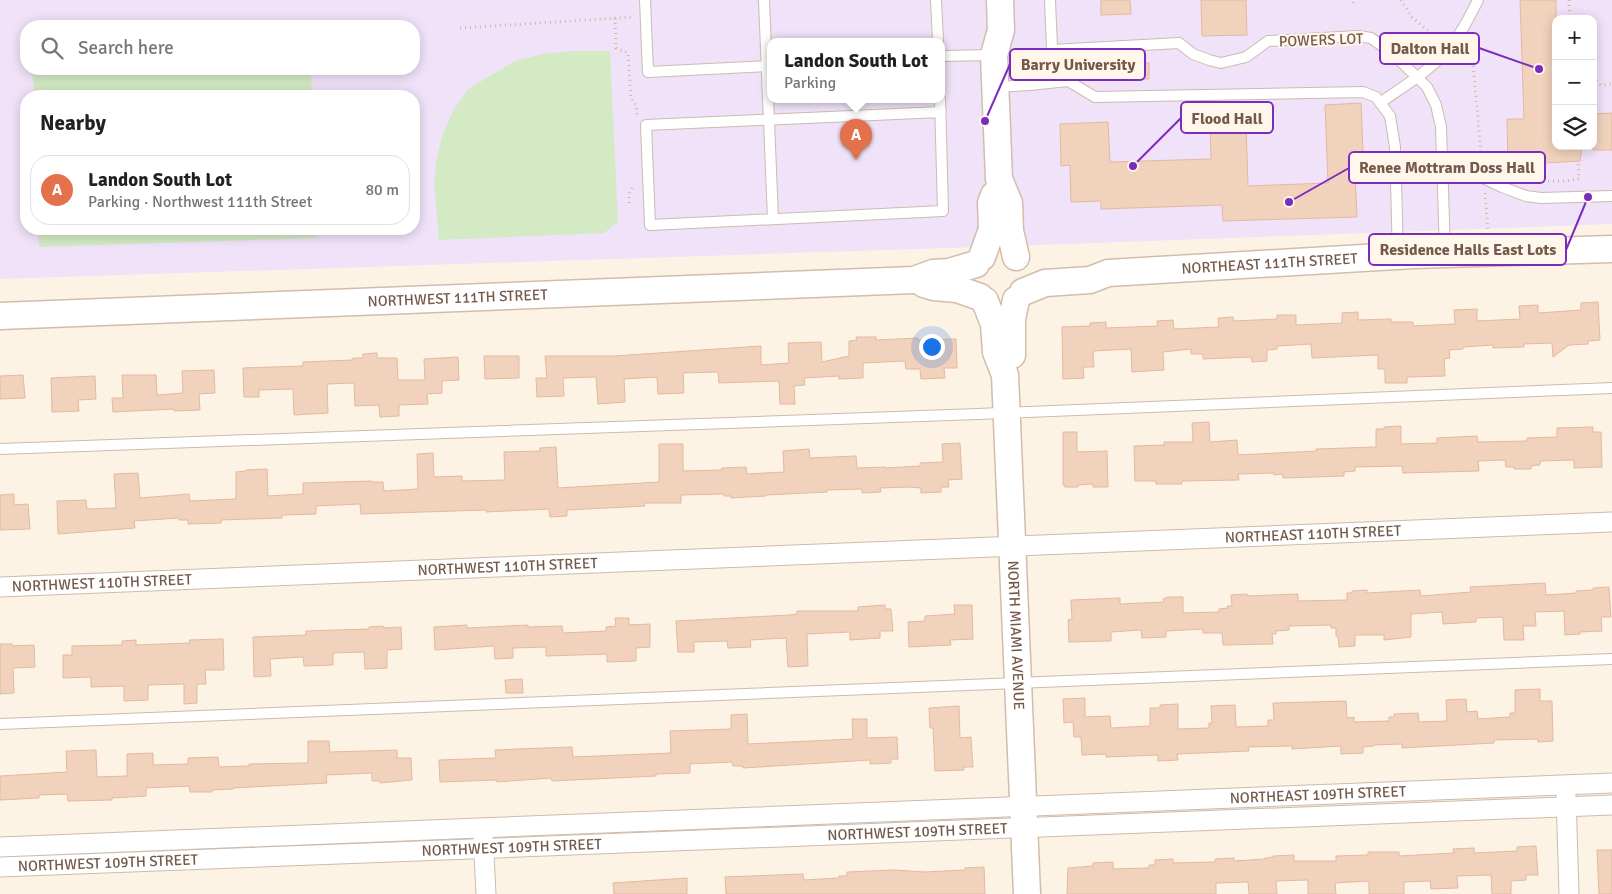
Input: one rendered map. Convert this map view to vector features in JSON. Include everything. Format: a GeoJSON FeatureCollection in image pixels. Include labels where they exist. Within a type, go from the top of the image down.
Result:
{"type":"FeatureCollection","features":[{"type":"Feature","properties":{"kind":"street"},"geometry":{"type":"LineString","coordinates":[[982,0],[984,31],[994,55]]}},
{"type":"Feature","properties":{"kind":"street"},"geometry":{"type":"LineString","coordinates":[[999,179],[991,203],[992,229],[973,271],[973,285],[982,299],[1001,306],[1009,304],[1020,296],[1027,278],[1010,231],[1009,203],[999,179],[994,55],[1002,30],[1000,0]]}},
{"type":"Feature","properties":{"kind":"street","name":"NORTHEAST 111TH STREET"},"geometry":{"type":"LineString","coordinates":[[1020,296],[1045,283],[1090,280],[1108,273],[1398,256],[1612,249]]}},
{"type":"Feature","properties":{"kind":"street"},"geometry":{"type":"LineString","coordinates":[[979,261],[995,252],[1009,253],[1019,260]]}},
{"type":"Feature","properties":{"kind":"street","name":"NORTHEAST 111TH STREET"},"geometry":{"type":"LineString","coordinates":[[1019,260],[1043,268],[1090,267],[1108,273]]}},
{"type":"Feature","properties":{"kind":"street","name":"NORTHWEST 111TH STREET"},"geometry":{"type":"LineString","coordinates":[[0,316],[914,280],[932,273],[949,272],[979,261]]}},
{"type":"Feature","properties":{"kind":"street","name":"NORTHWEST 111TH STREET"},"geometry":{"type":"LineString","coordinates":[[914,280],[934,287],[958,289],[982,299]]}},
{"type":"Feature","properties":{"kind":"street","name":"NORTH MIAMI AVENUE"},"geometry":{"type":"LineString","coordinates":[[1020,296],[1011,327],[1012,353],[1006,375],[1027,894]]}},
{"type":"Feature","properties":{"kind":"street","name":"NORTH MIAMI AVENUE"},"geometry":{"type":"LineString","coordinates":[[982,299],[994,324],[996,352],[1006,375]]}},
{"type":"Feature","properties":{"kind":"street","name":"NORTHEAST 110TH STREET"},"geometry":{"type":"LineString","coordinates":[[1013,546],[1612,522]]}},
{"type":"Feature","properties":{"kind":"street","name":"NORTHWEST 110TH STREET"},"geometry":{"type":"LineString","coordinates":[[0,588],[1013,546]]}},
{"type":"Feature","properties":{"kind":"street","name":"NORTHEAST 109TH STREET"},"geometry":{"type":"LineString","coordinates":[[1025,817],[1242,797],[1612,783]]}},
{"type":"Feature","properties":{"kind":"street"},"geometry":{"type":"LineString","coordinates":[[1565,785],[1569,894]]}},
{"type":"Feature","properties":{"kind":"street"},"geometry":{"type":"LineString","coordinates":[[1379,792],[1380,814]]}},
{"type":"Feature","properties":{"kind":"street"},"geometry":{"type":"LineString","coordinates":[[1242,797],[1242,820]]}},
{"type":"Feature","properties":{"kind":"street","name":"NORTHEAST 109TH STREET"},"geometry":{"type":"LineString","coordinates":[[1025,817],[1242,820],[1612,805]]}},
{"type":"Feature","properties":{"kind":"street"},"geometry":{"type":"LineString","coordinates":[[845,812],[846,835]]}},
{"type":"Feature","properties":{"kind":"street","name":"NORTHWEST 109TH STREET"},"geometry":{"type":"LineString","coordinates":[[0,847],[845,812],[1025,817]]}},
{"type":"Feature","properties":{"kind":"street","name":"NORTHWEST 109TH STREET"},"geometry":{"type":"LineString","coordinates":[[0,867],[846,835],[1025,817]]}},
{"type":"Feature","properties":{"kind":"street"},"geometry":{"type":"LineString","coordinates":[[668,820],[669,841]]}},
{"type":"Feature","properties":{"kind":"street"},"geometry":{"type":"LineString","coordinates":[[483,827],[486,894]]}},
{"type":"Feature","properties":{"kind":"street"},"geometry":{"type":"LineString","coordinates":[[300,834],[300,855]]}},
{"type":"Feature","properties":{"kind":"street"},"geometry":{"type":"LineString","coordinates":[[139,841],[140,862]]}},
{"type":"Feature","properties":{"kind":"lane"},"geometry":{"type":"LineString","coordinates":[[645,0],[648,72],[767,66]]}},
{"type":"Feature","properties":{"kind":"lane"},"geometry":{"type":"LineString","coordinates":[[764,0],[767,40]]}},
{"type":"Feature","properties":{"kind":"lane"},"geometry":{"type":"LineString","coordinates":[[936,0],[938,38]]}},
{"type":"Feature","properties":{"kind":"lane"},"geometry":{"type":"LineString","coordinates":[[1050,0],[1053,72],[1095,97],[1363,92],[1376,97],[1390,116],[1396,147],[1398,256]]}},
{"type":"Feature","properties":{"kind":"lane"},"geometry":{"type":"LineString","coordinates":[[1380,103],[1445,53],[1469,19],[1478,0]]}},
{"type":"Feature","properties":{"kind":"lane","name":"POWERS LOT"},"geometry":{"type":"LineString","coordinates":[[1052,50],[1179,43],[1193,54],[1221,62],[1246,57],[1268,41],[1358,36],[1371,38],[1392,54],[1427,88],[1436,105],[1440,127],[1445,254]]}},
{"type":"Feature","properties":{"kind":"lane"},"geometry":{"type":"LineString","coordinates":[[945,56],[994,55]]}},
{"type":"Feature","properties":{"kind":"lane"},"geometry":{"type":"LineString","coordinates":[[995,87],[1068,81]]}},
{"type":"Feature","properties":{"kind":"lane"},"geometry":{"type":"LineString","coordinates":[[769,103],[773,219]]}},
{"type":"Feature","properties":{"kind":"lane"},"geometry":{"type":"LineString","coordinates":[[940,103],[943,211],[650,225],[646,125],[940,112]]}},
{"type":"Feature","properties":{"kind":"lane"},"geometry":{"type":"LineString","coordinates":[[1396,166],[1460,168],[1526,196],[1541,198],[1612,196]]}},
{"type":"Feature","properties":{"kind":"lane"},"geometry":{"type":"LineString","coordinates":[[0,449],[1612,388]]}},
{"type":"Feature","properties":{"kind":"lane"},"geometry":{"type":"LineString","coordinates":[[0,724],[1612,659]]}},
{"type":"Feature","properties":{"kind":"path"},"geometry":{"type":"LineString","coordinates":[[1401,0],[1412,17],[1427,32],[1449,47]]}},
{"type":"Feature","properties":{"kind":"path"},"geometry":{"type":"LineString","coordinates":[[1569,0],[1570,15]]}},
{"type":"Feature","properties":{"kind":"path"},"geometry":{"type":"LineString","coordinates":[[460,28],[638,16]]}},
{"type":"Feature","properties":{"kind":"path"},"geometry":{"type":"LineString","coordinates":[[615,18],[615,45],[618,50],[628,54],[631,98],[636,105],[637,119]]}},
{"type":"Feature","properties":{"kind":"path"},"geometry":{"type":"LineString","coordinates":[[1469,19],[1488,236]]}},
{"type":"Feature","properties":{"kind":"path"},"geometry":{"type":"LineString","coordinates":[[1597,80],[1601,84],[1612,84]]}},
{"type":"Feature","properties":{"kind":"path"},"geometry":{"type":"LineString","coordinates":[[1527,182],[1579,179],[1578,161]]}},
{"type":"Feature","properties":{"kind":"path"},"geometry":{"type":"LineString","coordinates":[[629,203],[629,194],[638,179]]}},
{"type":"Feature","properties":{"kind":"shaded area"},"geometry":{"type":"Polygon","coordinates":[[[0,0],[1612,0],[1612,224],[0,279],[0,0]]]}},
{"type":"Feature","properties":{"kind":"green space"},"geometry":{"type":"Polygon","coordinates":[[[572,51],[610,51],[618,222],[604,233],[439,240],[434,184],[436,163],[442,136],[453,111],[468,89],[515,61],[543,54],[572,51]]]}},
{"type":"Feature","properties":{"kind":"green space"},"geometry":{"type":"Polygon","coordinates":[[[33,75],[311,75],[312,90],[34,90],[33,75]]]}},
{"type":"Feature","properties":{"kind":"green space"},"geometry":{"type":"Polygon","coordinates":[[[38,235],[317,235],[317,238],[39,247],[38,235]]]}},
{"type":"Feature","properties":{"kind":"building"},"geometry":{"type":"Polygon","coordinates":[[[1101,0],[1130,0],[1131,14],[1101,15],[1101,0]]]}},
{"type":"Feature","properties":{"kind":"building"},"geometry":{"type":"Polygon","coordinates":[[[1201,0],[1246,0],[1247,35],[1202,36],[1201,0]]]}},
{"type":"Feature","properties":{"kind":"building"},"geometry":{"type":"Polygon","coordinates":[[[1520,0],[1556,0],[1556,15],[1552,15],[1552,150],[1581,150],[1580,161],[1508,165],[1507,119],[1524,119],[1520,0]]]}},
{"type":"Feature","properties":{"kind":"building"},"geometry":{"type":"Polygon","coordinates":[[[1122,58],[1136,58],[1136,63],[1149,63],[1149,79],[1123,79],[1122,58]]]}},
{"type":"Feature","properties":{"kind":"building"},"geometry":{"type":"Polygon","coordinates":[[[1361,103],[1364,174],[1355,174],[1357,217],[1223,221],[1222,205],[1101,209],[1101,201],[1071,202],[1070,165],[1061,166],[1060,124],[1108,122],[1110,162],[1211,159],[1210,124],[1246,123],[1248,186],[1328,183],[1325,105],[1361,103]]]}},
{"type":"Feature","properties":{"kind":"building"},"geometry":{"type":"Polygon","coordinates":[[[1612,113],[1612,150],[1597,150],[1597,114],[1612,113]]]}},
{"type":"Feature","properties":{"kind":"building"},"geometry":{"type":"Polygon","coordinates":[[[1598,302],[1600,340],[1588,341],[1588,344],[1569,345],[1553,357],[1552,343],[1524,344],[1524,347],[1493,348],[1493,345],[1449,350],[1450,358],[1444,359],[1445,376],[1407,377],[1407,383],[1385,383],[1385,369],[1378,369],[1378,355],[1312,358],[1311,344],[1277,346],[1277,349],[1267,350],[1267,361],[1252,362],[1251,357],[1203,359],[1203,354],[1191,354],[1191,349],[1163,352],[1164,370],[1132,372],[1131,349],[1093,351],[1094,367],[1083,367],[1084,378],[1063,379],[1062,327],[1090,326],[1090,323],[1106,322],[1106,328],[1158,326],[1157,321],[1173,320],[1174,329],[1219,327],[1218,318],[1233,317],[1234,321],[1277,319],[1277,315],[1296,315],[1296,325],[1342,323],[1342,313],[1358,312],[1358,320],[1391,319],[1391,322],[1413,322],[1413,326],[1455,324],[1454,310],[1477,309],[1477,321],[1520,319],[1519,306],[1538,305],[1538,313],[1581,310],[1581,303],[1598,302]]]}},
{"type":"Feature","properties":{"kind":"building"},"geometry":{"type":"Polygon","coordinates":[[[856,337],[876,337],[876,340],[956,339],[957,368],[944,368],[945,378],[921,379],[920,369],[906,369],[905,361],[863,363],[863,378],[839,379],[839,376],[804,378],[805,385],[794,386],[795,404],[780,404],[779,381],[719,383],[718,372],[683,373],[684,393],[658,394],[657,377],[624,379],[625,402],[598,404],[596,377],[563,378],[564,396],[537,397],[536,378],[547,378],[545,356],[614,356],[761,346],[761,365],[789,363],[788,343],[821,342],[822,362],[849,356],[849,341],[857,340],[856,337]]]}},
{"type":"Feature","properties":{"kind":"building"},"geometry":{"type":"Polygon","coordinates":[[[377,353],[377,358],[397,358],[398,380],[425,380],[424,359],[458,357],[459,380],[442,381],[442,393],[427,394],[428,404],[399,405],[399,416],[380,417],[379,405],[355,406],[354,383],[327,384],[328,413],[294,415],[293,389],[259,390],[259,397],[244,397],[243,368],[303,366],[303,362],[353,360],[353,358],[363,358],[363,354],[377,353]]]}},
{"type":"Feature","properties":{"kind":"building"},"geometry":{"type":"Polygon","coordinates":[[[484,356],[519,356],[519,378],[485,379],[484,356]]]}},
{"type":"Feature","properties":{"kind":"building"},"geometry":{"type":"Polygon","coordinates":[[[214,370],[215,393],[199,394],[200,410],[174,411],[174,409],[113,412],[112,398],[123,398],[122,375],[156,375],[157,395],[183,393],[182,371],[214,370]]]}},
{"type":"Feature","properties":{"kind":"building"},"geometry":{"type":"Polygon","coordinates":[[[23,375],[25,398],[0,399],[0,376],[23,375]]]}},
{"type":"Feature","properties":{"kind":"building"},"geometry":{"type":"Polygon","coordinates":[[[95,376],[96,399],[78,400],[79,411],[52,412],[51,378],[95,376]]]}},
{"type":"Feature","properties":{"kind":"building"},"geometry":{"type":"Polygon","coordinates":[[[1209,422],[1210,442],[1237,440],[1238,455],[1376,447],[1376,429],[1384,429],[1384,427],[1401,426],[1401,444],[1437,443],[1437,438],[1477,436],[1478,442],[1527,441],[1527,438],[1557,437],[1557,428],[1593,427],[1593,432],[1601,432],[1602,467],[1574,468],[1574,460],[1540,461],[1540,465],[1531,466],[1531,469],[1514,469],[1514,467],[1506,467],[1505,460],[1478,461],[1479,471],[1403,473],[1402,466],[1355,467],[1355,471],[1344,472],[1344,476],[1283,478],[1283,474],[1274,475],[1274,473],[1238,474],[1239,480],[1182,481],[1182,484],[1156,484],[1156,481],[1135,481],[1134,446],[1164,445],[1164,442],[1193,442],[1192,423],[1209,422]]]}},
{"type":"Feature","properties":{"kind":"building"},"geometry":{"type":"Polygon","coordinates":[[[1063,432],[1077,432],[1077,452],[1107,451],[1108,487],[1093,487],[1093,484],[1078,485],[1078,487],[1065,487],[1063,485],[1063,432]]]}},
{"type":"Feature","properties":{"kind":"building"},"geometry":{"type":"Polygon","coordinates":[[[960,443],[962,479],[948,480],[949,487],[941,487],[941,492],[921,493],[921,488],[909,487],[880,488],[881,492],[862,493],[862,489],[827,490],[827,492],[731,498],[731,496],[724,496],[724,494],[681,495],[681,503],[644,503],[645,506],[567,510],[567,516],[550,517],[549,509],[361,514],[360,504],[316,506],[316,514],[282,515],[282,518],[221,520],[221,523],[188,524],[188,520],[179,520],[179,518],[134,521],[135,528],[58,534],[57,501],[86,500],[87,509],[116,508],[114,474],[138,473],[140,498],[189,494],[190,501],[236,499],[236,472],[246,470],[267,469],[268,496],[303,494],[303,483],[372,481],[383,482],[384,491],[418,489],[417,454],[433,453],[434,477],[462,476],[462,481],[505,480],[504,452],[540,451],[540,448],[556,447],[558,488],[659,482],[659,444],[683,444],[683,471],[746,467],[747,474],[784,472],[783,451],[809,449],[810,458],[856,456],[857,468],[886,468],[920,466],[920,463],[943,462],[942,444],[960,443]]]}},
{"type":"Feature","properties":{"kind":"building"},"geometry":{"type":"Polygon","coordinates":[[[14,494],[14,505],[28,504],[30,529],[0,530],[0,495],[14,494]]]}},
{"type":"Feature","properties":{"kind":"building"},"geometry":{"type":"Polygon","coordinates":[[[1545,583],[1546,595],[1576,593],[1576,591],[1609,587],[1611,617],[1601,617],[1602,631],[1565,635],[1564,611],[1535,612],[1536,626],[1523,626],[1524,640],[1504,640],[1503,617],[1476,618],[1476,622],[1443,624],[1442,612],[1411,614],[1411,637],[1384,640],[1384,635],[1355,635],[1355,646],[1339,647],[1336,628],[1331,628],[1331,625],[1289,626],[1289,630],[1276,631],[1276,634],[1272,634],[1273,644],[1223,645],[1222,633],[1203,633],[1203,629],[1166,631],[1166,637],[1142,638],[1141,630],[1111,632],[1111,641],[1069,642],[1068,620],[1072,619],[1071,600],[1120,598],[1120,604],[1164,602],[1163,599],[1168,597],[1183,597],[1183,613],[1219,612],[1219,609],[1232,606],[1231,595],[1298,594],[1298,601],[1347,600],[1347,593],[1352,593],[1352,591],[1367,590],[1367,593],[1420,590],[1421,596],[1471,592],[1470,587],[1545,583]]]}},
{"type":"Feature","properties":{"kind":"building"},"geometry":{"type":"Polygon","coordinates":[[[885,605],[885,609],[891,609],[893,631],[880,631],[880,638],[850,640],[850,632],[807,634],[808,666],[788,667],[786,638],[750,640],[751,647],[728,648],[727,641],[694,642],[694,652],[678,652],[676,621],[789,615],[797,614],[797,611],[858,611],[858,607],[885,605]]]}},
{"type":"Feature","properties":{"kind":"building"},"geometry":{"type":"Polygon","coordinates":[[[954,605],[972,605],[973,639],[950,640],[951,645],[909,647],[908,622],[925,621],[925,616],[955,614],[954,605]]]}},
{"type":"Feature","properties":{"kind":"building"},"geometry":{"type":"Polygon","coordinates":[[[615,618],[629,618],[629,625],[650,624],[650,647],[636,648],[636,661],[607,662],[607,654],[546,656],[546,647],[513,648],[513,658],[495,659],[494,646],[435,650],[434,627],[467,625],[467,628],[528,625],[528,627],[562,626],[563,633],[606,631],[606,627],[616,626],[615,618]]]}},
{"type":"Feature","properties":{"kind":"building"},"geometry":{"type":"Polygon","coordinates":[[[383,626],[383,628],[401,627],[402,649],[387,650],[387,668],[365,669],[364,652],[333,653],[333,665],[304,666],[303,657],[270,659],[271,676],[254,677],[253,637],[306,635],[306,631],[369,629],[369,627],[383,626]]]}},
{"type":"Feature","properties":{"kind":"building"},"geometry":{"type":"Polygon","coordinates":[[[223,639],[224,670],[205,670],[206,684],[197,684],[197,703],[184,704],[184,684],[148,685],[148,700],[124,701],[124,686],[91,687],[91,677],[63,678],[63,655],[72,655],[72,646],[122,645],[122,641],[136,640],[136,645],[190,643],[189,640],[223,639]]]}},
{"type":"Feature","properties":{"kind":"building"},"geometry":{"type":"Polygon","coordinates":[[[0,644],[12,644],[12,646],[34,645],[35,667],[13,668],[14,693],[0,694],[0,644]]]}},
{"type":"Feature","properties":{"kind":"building"},"geometry":{"type":"Polygon","coordinates":[[[522,679],[523,693],[506,693],[505,680],[522,679]]]}},
{"type":"Feature","properties":{"kind":"building"},"geometry":{"type":"Polygon","coordinates":[[[1540,689],[1540,701],[1552,701],[1553,741],[1538,742],[1538,739],[1494,740],[1494,743],[1402,748],[1402,744],[1374,745],[1363,747],[1363,753],[1341,754],[1341,746],[1292,749],[1292,746],[1248,747],[1249,751],[1177,754],[1178,760],[1158,761],[1158,755],[1106,757],[1106,754],[1082,755],[1081,737],[1074,737],[1073,722],[1064,723],[1063,699],[1085,698],[1085,717],[1110,716],[1111,728],[1150,726],[1150,708],[1160,708],[1160,705],[1178,704],[1178,729],[1209,728],[1209,723],[1212,723],[1211,706],[1235,705],[1236,727],[1268,726],[1268,720],[1274,720],[1273,703],[1346,701],[1347,718],[1354,717],[1354,722],[1389,721],[1389,717],[1394,717],[1394,714],[1418,713],[1419,722],[1447,721],[1446,700],[1466,699],[1467,712],[1477,711],[1478,719],[1510,717],[1510,713],[1515,713],[1515,690],[1540,689]]]}},
{"type":"Feature","properties":{"kind":"building"},"geometry":{"type":"Polygon","coordinates":[[[959,706],[960,738],[971,737],[973,767],[963,767],[964,770],[935,771],[933,728],[930,728],[929,708],[959,706]]]}},
{"type":"Feature","properties":{"kind":"building"},"geometry":{"type":"Polygon","coordinates":[[[747,714],[748,744],[853,739],[852,719],[867,719],[867,738],[897,737],[898,759],[891,759],[891,763],[870,764],[870,760],[743,768],[743,766],[733,766],[732,762],[690,764],[690,773],[656,774],[656,776],[552,781],[551,778],[497,782],[497,780],[440,782],[439,760],[496,758],[495,750],[572,747],[573,757],[671,753],[670,731],[731,729],[731,715],[747,714]]]}},
{"type":"Feature","properties":{"kind":"building"},"geometry":{"type":"Polygon","coordinates":[[[308,741],[329,741],[330,752],[397,750],[397,758],[411,758],[412,780],[380,783],[380,781],[372,781],[372,773],[326,775],[327,783],[233,788],[212,790],[212,792],[190,792],[189,786],[146,788],[146,796],[112,798],[112,800],[68,801],[67,794],[39,795],[39,798],[0,800],[0,776],[67,772],[66,751],[96,750],[97,777],[127,776],[127,754],[153,753],[153,765],[188,764],[188,758],[218,757],[219,767],[249,766],[249,764],[308,763],[308,741]]]}},
{"type":"Feature","properties":{"kind":"building"},"geometry":{"type":"Polygon","coordinates":[[[1536,846],[1538,875],[1526,875],[1526,880],[1511,881],[1511,894],[1492,894],[1491,875],[1457,876],[1458,888],[1431,889],[1430,881],[1404,882],[1404,894],[1369,894],[1369,881],[1335,883],[1336,894],[1308,894],[1308,880],[1276,881],[1277,894],[1249,894],[1248,882],[1216,883],[1216,894],[1067,894],[1068,868],[1093,866],[1093,863],[1113,862],[1113,869],[1149,868],[1149,865],[1155,865],[1155,860],[1173,859],[1173,863],[1215,862],[1215,859],[1234,858],[1234,861],[1294,855],[1294,861],[1336,861],[1336,856],[1368,855],[1368,852],[1399,852],[1399,856],[1454,853],[1453,849],[1474,848],[1474,853],[1517,851],[1517,847],[1536,846]]]}},
{"type":"Feature","properties":{"kind":"building"},"geometry":{"type":"Polygon","coordinates":[[[1597,850],[1612,850],[1612,894],[1599,894],[1597,850]]]}},
{"type":"Feature","properties":{"kind":"building"},"geometry":{"type":"Polygon","coordinates":[[[984,867],[985,894],[726,894],[725,877],[803,874],[804,880],[839,878],[839,876],[847,876],[847,872],[894,870],[925,872],[984,867]]]}},
{"type":"Feature","properties":{"kind":"building"},"geometry":{"type":"Polygon","coordinates":[[[687,878],[687,894],[614,894],[613,883],[687,878]]]}},
{"type":"Feature","properties":{"kind":"place","name":"Dalton Hall"},"geometry":{"type":"Point","coordinates":[1539,69]}},
{"type":"Feature","properties":{"kind":"place","name":"Barry University"},"geometry":{"type":"Point","coordinates":[985,121]}},
{"type":"Feature","properties":{"kind":"place","name":"Landon South Lot"},"geometry":{"type":"Point","coordinates":[856,160]}},
{"type":"Feature","properties":{"kind":"place","name":"Flood Hall"},"geometry":{"type":"Point","coordinates":[1133,166]}},
{"type":"Feature","properties":{"kind":"place","name":"Residence Halls East Lots"},"geometry":{"type":"Point","coordinates":[1588,197]}},
{"type":"Feature","properties":{"kind":"place","name":"Renee Mottram Doss Hall"},"geometry":{"type":"Point","coordinates":[1289,202]}}]}
